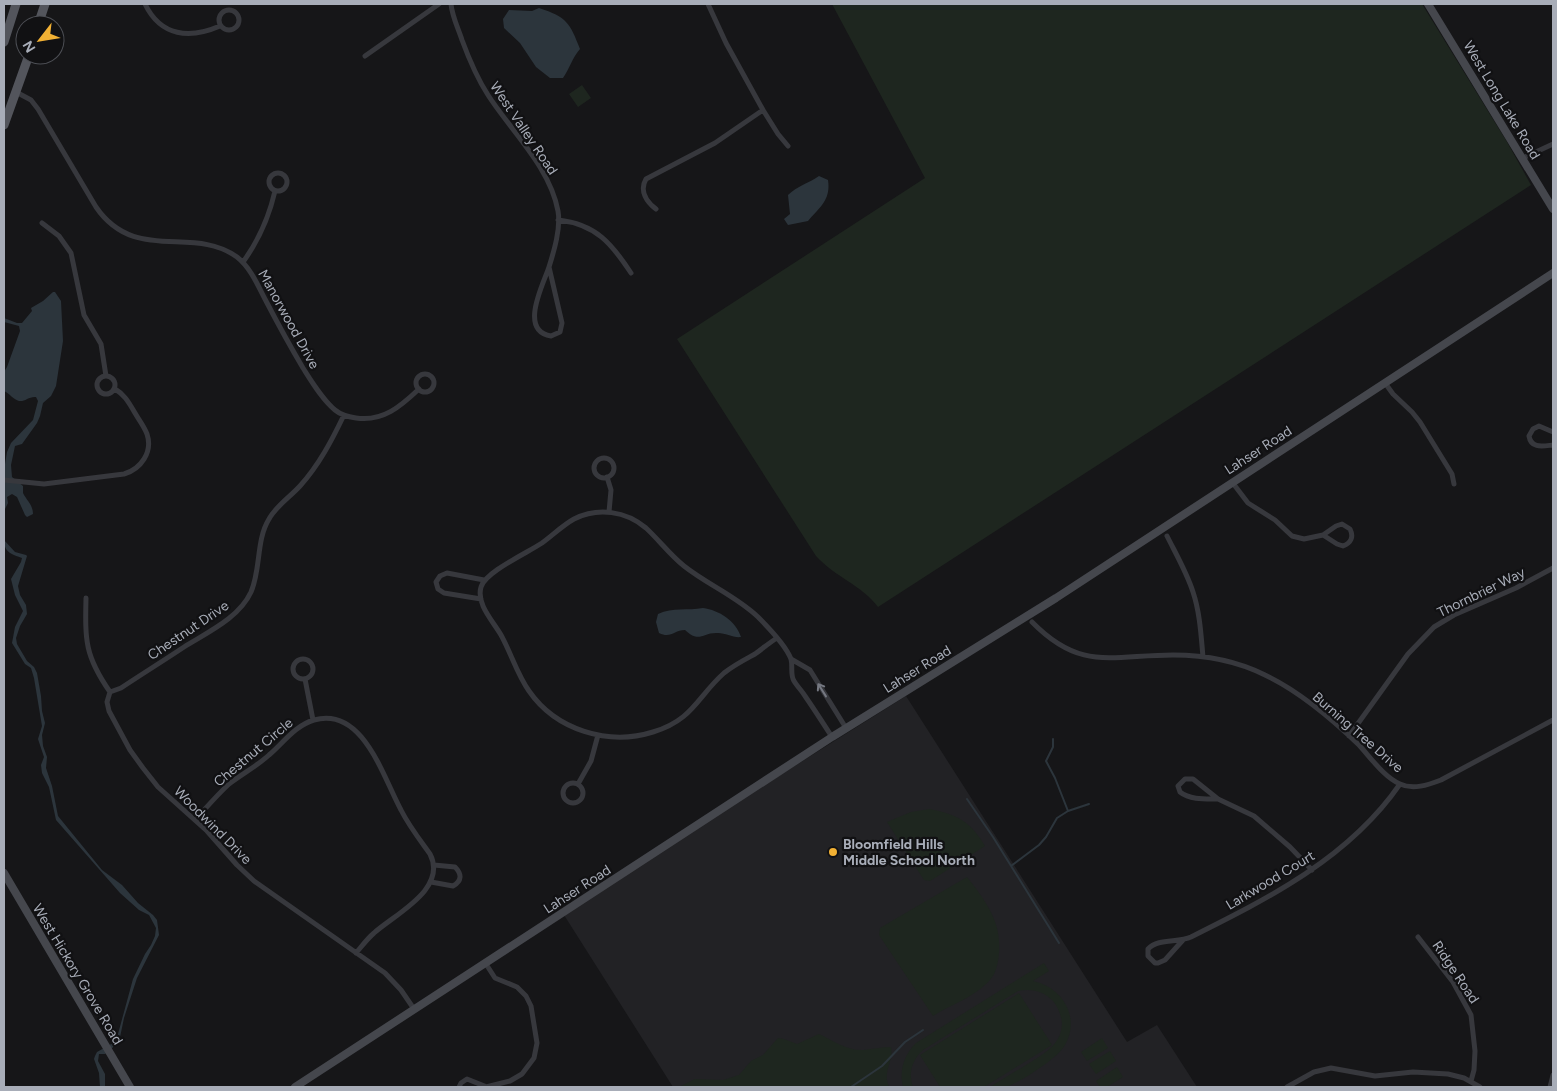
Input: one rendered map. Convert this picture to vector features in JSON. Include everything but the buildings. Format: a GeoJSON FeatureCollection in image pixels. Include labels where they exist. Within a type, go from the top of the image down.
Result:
{"type":"FeatureCollection","features":[{"type":"Feature","properties":{"kind":"main road"},"geometry":{"type":"LineString","coordinates":[[4,42],[16,4]]}},
{"type":"Feature","properties":{"kind":"main road"},"geometry":{"type":"LineString","coordinates":[[4,125],[25,65]]}},
{"type":"Feature","properties":{"kind":"street"},"geometry":{"type":"LineString","coordinates":[[145,4],[159,23],[175,32],[186,34],[197,34],[220,26],[228,30],[236,27],[239,21],[236,13],[231,10],[222,12],[219,17],[220,26]]}},
{"type":"Feature","properties":{"kind":"street"},"geometry":{"type":"LineString","coordinates":[[365,56],[439,4]]}},
{"type":"Feature","properties":{"kind":"street","name":"West Valley Road"},"geometry":{"type":"LineString","coordinates":[[452,4],[456,22],[479,79],[493,102],[539,166],[558,210],[558,220],[549,267],[537,298],[535,313],[540,331],[545,335],[551,336],[560,332],[562,323],[549,267]]}},
{"type":"Feature","properties":{"kind":"street"},"geometry":{"type":"LineString","coordinates":[[708,4],[726,43],[763,110],[788,146]]}},
{"type":"Feature","properties":{"kind":"street","name":"West Long Lake Road"},"geometry":{"type":"LineString","coordinates":[[1428,4],[1553,210]]}},
{"type":"Feature","properties":{"kind":"street","name":"Manorwood Drive"},"geometry":{"type":"LineString","coordinates":[[16,92],[31,100],[38,109],[96,207],[112,225],[128,235],[138,238],[218,248],[232,254],[243,262],[308,375],[326,401],[335,410],[344,415]]}},
{"type":"Feature","properties":{"kind":"street"},"geometry":{"type":"LineString","coordinates":[[656,209],[648,202],[644,194],[643,185],[646,180],[715,143],[763,110]]}},
{"type":"Feature","properties":{"kind":"street"},"geometry":{"type":"LineString","coordinates":[[1523,158],[1553,144]]}},
{"type":"Feature","properties":{"kind":"street"},"geometry":{"type":"LineString","coordinates":[[243,262],[261,232],[276,191]]}},
{"type":"Feature","properties":{"kind":"street"},"geometry":{"type":"LineString","coordinates":[[558,220],[583,227],[602,236],[615,248],[631,273]]}},
{"type":"Feature","properties":{"kind":"street"},"geometry":{"type":"LineString","coordinates":[[42,222],[59,236],[71,253],[84,315],[101,344],[106,376]]}},
{"type":"Feature","properties":{"kind":"street","name":"Lahser Road"},"geometry":{"type":"LineString","coordinates":[[295,1087],[832,737],[1018,622],[1553,273]]}},
{"type":"Feature","properties":{"kind":"street"},"geometry":{"type":"LineString","coordinates":[[106,376],[113,379],[116,384],[115,389],[106,395],[98,390],[97,385],[99,379],[106,376]]}},
{"type":"Feature","properties":{"kind":"street"},"geometry":{"type":"LineString","coordinates":[[1385,383],[1420,422],[1452,474],[1454,484]]}},
{"type":"Feature","properties":{"kind":"street"},"geometry":{"type":"LineString","coordinates":[[4,480],[49,483],[124,474],[133,471],[141,464],[148,451],[146,432],[123,394],[115,389]]}},
{"type":"Feature","properties":{"kind":"street"},"geometry":{"type":"LineString","coordinates":[[344,415],[365,419],[381,416],[399,407],[419,389]]}},
{"type":"Feature","properties":{"kind":"street","name":"Chestnut Drive"},"geometry":{"type":"LineString","coordinates":[[110,692],[121,688],[226,620],[242,605],[250,594],[256,579],[262,536],[267,522],[316,466],[344,415]]}},
{"type":"Feature","properties":{"kind":"street"},"geometry":{"type":"LineString","coordinates":[[1553,432],[1539,426],[1531,431],[1529,436],[1530,442],[1536,446],[1553,445]]}},
{"type":"Feature","properties":{"kind":"street"},"geometry":{"type":"LineString","coordinates":[[607,477],[611,490],[609,512]]}},
{"type":"Feature","properties":{"kind":"street"},"geometry":{"type":"LineString","coordinates":[[1232,482],[1248,503],[1275,520],[1292,536],[1304,539],[1323,535],[1342,524],[1350,529],[1352,536],[1350,542],[1342,546],[1323,535]]}},
{"type":"Feature","properties":{"kind":"street"},"geometry":{"type":"LineString","coordinates":[[777,638],[729,669],[690,711],[671,724],[656,731],[633,737],[598,735],[563,722],[549,713],[535,699],[523,681],[481,599],[480,588],[484,580],[491,573],[531,550],[576,518],[592,513],[609,512],[622,515],[640,524],[682,564],[703,580],[732,596],[751,611],[777,638],[791,660],[793,680],[832,737]]}},
{"type":"Feature","properties":{"kind":"street"},"geometry":{"type":"LineString","coordinates":[[1167,536],[1194,592],[1203,657]]}},
{"type":"Feature","properties":{"kind":"street","name":"Thornbrier Way"},"geometry":{"type":"LineString","coordinates":[[1349,736],[1408,654],[1434,627],[1454,615],[1516,588],[1553,568]]}},
{"type":"Feature","properties":{"kind":"street"},"geometry":{"type":"LineString","coordinates":[[481,599],[444,593],[438,589],[436,582],[440,576],[447,573],[484,580]]}},
{"type":"Feature","properties":{"kind":"street","name":"Woodwind Drive"},"geometry":{"type":"LineString","coordinates":[[86,598],[85,632],[89,653],[110,692],[107,702],[109,711],[137,760],[158,786],[195,820],[254,881],[388,976],[401,990],[414,1009]]}},
{"type":"Feature","properties":{"kind":"street","name":"Burning Tree Drive"},"geometry":{"type":"LineString","coordinates":[[1032,622],[1064,647],[1091,657],[1119,659],[1172,655],[1203,657],[1224,660],[1265,675],[1308,702],[1349,736],[1393,780],[1410,786],[1423,786],[1441,780],[1553,720]]}},
{"type":"Feature","properties":{"kind":"street"},"geometry":{"type":"LineString","coordinates":[[791,660],[810,670],[846,728]]}},
{"type":"Feature","properties":{"kind":"street"},"geometry":{"type":"LineString","coordinates":[[305,679],[313,720]]}},
{"type":"Feature","properties":{"kind":"street","name":"Chestnut Circle"},"geometry":{"type":"LineString","coordinates":[[195,820],[229,785],[263,760],[300,727],[313,720],[328,718],[340,720],[348,724],[358,734],[376,759],[402,812],[430,854],[434,865]]}},
{"type":"Feature","properties":{"kind":"street"},"geometry":{"type":"LineString","coordinates":[[578,784],[591,761],[598,735]]}},
{"type":"Feature","properties":{"kind":"street"},"geometry":{"type":"LineString","coordinates":[[1218,799],[1186,796],[1180,792],[1178,786],[1185,779],[1193,779],[1218,799],[1259,820],[1290,847],[1312,870]]}},
{"type":"Feature","properties":{"kind":"street","name":"Larkwood Court"},"geometry":{"type":"LineString","coordinates":[[1184,940],[1156,944],[1148,950],[1148,956],[1155,963],[1161,962],[1184,940],[1257,903],[1312,870],[1332,856],[1355,834],[1385,804],[1400,784]]}},
{"type":"Feature","properties":{"kind":"street"},"geometry":{"type":"LineString","coordinates":[[356,953],[371,935],[410,905],[431,882],[434,865],[455,867],[459,872],[460,879],[454,886],[431,882]]}},
{"type":"Feature","properties":{"kind":"street","name":"West Hickory Grove Road"},"geometry":{"type":"LineString","coordinates":[[4,873],[130,1087]]}},
{"type":"Feature","properties":{"kind":"street","name":"Ridge Road"},"geometry":{"type":"LineString","coordinates":[[1418,937],[1453,982],[1471,1015],[1475,1051],[1474,1070],[1471,1081]]}},
{"type":"Feature","properties":{"kind":"street"},"geometry":{"type":"LineString","coordinates":[[459,1087],[467,1079],[486,1087],[510,1081],[522,1074],[534,1058],[537,1043],[531,1006],[526,996],[516,987],[495,978],[486,964]]}},
{"type":"Feature","properties":{"kind":"street"},"geometry":{"type":"LineString","coordinates":[[1287,1087],[1314,1072],[1331,1068],[1375,1076],[1413,1072],[1434,1073],[1457,1076],[1471,1081],[1480,1087]]}},
{"type":"Feature","properties":{"kind":"street"},"geometry":{"type":"LineString","coordinates":[[1550,1087],[1553,1075]]}},
{"type":"Feature","properties":{"kind":"shaded area"},"geometry":{"type":"Polygon","coordinates":[[[832,4],[1422,4],[1507,142],[1531,185],[878,607],[865,593],[832,570],[816,556],[677,339],[925,178],[832,4]]]}},
{"type":"Feature","properties":{"kind":"shaded area"},"geometry":{"type":"Polygon","coordinates":[[[539,8],[562,18],[566,22],[580,49],[563,78],[550,78],[536,67],[520,43],[504,28],[503,19],[509,10],[532,11],[539,8]]]}},
{"type":"Feature","properties":{"kind":"shaded area"},"geometry":{"type":"Polygon","coordinates":[[[582,85],[591,98],[578,107],[569,94],[582,85]]]}},
{"type":"Feature","properties":{"kind":"shaded area"},"geometry":{"type":"Polygon","coordinates":[[[819,176],[828,180],[828,193],[824,203],[808,221],[788,225],[784,219],[790,214],[788,195],[819,176]]]}},
{"type":"Feature","properties":{"kind":"shaded area"},"geometry":{"type":"Polygon","coordinates":[[[53,292],[61,301],[63,341],[56,386],[51,396],[43,403],[37,423],[22,444],[15,446],[11,465],[12,477],[23,486],[23,493],[32,508],[33,514],[27,517],[17,497],[12,494],[7,497],[8,503],[4,511],[4,470],[7,452],[11,443],[33,420],[38,401],[34,397],[19,401],[4,391],[4,372],[20,331],[19,326],[4,322],[4,318],[22,323],[32,311],[31,308],[53,292]]]}},
{"type":"Feature","properties":{"kind":"shaded area"},"geometry":{"type":"Polygon","coordinates":[[[4,540],[15,552],[27,556],[18,586],[20,595],[26,605],[27,614],[16,638],[17,644],[27,661],[34,667],[37,673],[45,723],[42,735],[47,757],[46,768],[58,816],[102,870],[122,885],[157,920],[159,935],[137,978],[124,1018],[119,1042],[105,1054],[99,1054],[98,1061],[105,1074],[105,1087],[100,1087],[99,1073],[94,1059],[97,1052],[113,1043],[118,1034],[133,979],[151,945],[156,928],[149,915],[139,910],[120,893],[56,820],[49,787],[42,773],[41,765],[44,757],[38,739],[42,726],[34,678],[31,668],[25,664],[12,643],[15,627],[23,611],[15,595],[11,579],[22,558],[7,550],[4,540]]]}},
{"type":"Feature","properties":{"kind":"shaded area"},"geometry":{"type":"Polygon","coordinates":[[[703,608],[715,611],[726,617],[739,631],[741,637],[713,633],[698,637],[685,630],[670,635],[659,633],[656,622],[658,614],[669,611],[703,608]]]}},
{"type":"Feature","properties":{"kind":"shaded area","name":"Bloomfield Hills Middle School North"},"geometry":{"type":"Polygon","coordinates":[[[906,696],[1127,1042],[1157,1025],[1197,1087],[673,1087],[564,915],[906,696]]]}},
{"type":"Feature","properties":{"kind":"shaded area"},"geometry":{"type":"Polygon","coordinates":[[[930,809],[962,820],[974,831],[985,846],[930,881],[924,880],[887,822],[911,812],[930,809]]]}},
{"type":"Feature","properties":{"kind":"shaded area"},"geometry":{"type":"Polygon","coordinates":[[[967,877],[982,896],[993,916],[999,936],[997,965],[993,976],[980,989],[933,1016],[879,935],[880,928],[967,877]]]}},
{"type":"Feature","properties":{"kind":"shaded area"},"geometry":{"type":"Polygon","coordinates":[[[1044,963],[1049,971],[1033,981],[1043,984],[1060,997],[1070,1014],[1069,1034],[1065,1045],[1055,1056],[1031,1074],[1009,1086],[1002,1088],[990,1087],[1049,1050],[1061,1031],[1062,1023],[1055,1003],[1046,995],[1037,991],[1018,991],[923,1050],[916,1058],[912,1067],[913,1087],[903,1087],[902,1069],[908,1053],[916,1043],[1044,963]]]}},
{"type":"Feature","properties":{"kind":"shaded area"},"geometry":{"type":"Polygon","coordinates":[[[1019,993],[1052,1045],[984,1087],[940,1087],[920,1055],[1019,993]]]}},
{"type":"Feature","properties":{"kind":"shaded area"},"geometry":{"type":"Polygon","coordinates":[[[819,1034],[852,1049],[864,1050],[891,1047],[891,1057],[887,1071],[889,1087],[679,1087],[695,1079],[723,1080],[739,1075],[751,1061],[763,1055],[778,1038],[797,1044],[819,1034]]]}},
{"type":"Feature","properties":{"kind":"shaded area"},"geometry":{"type":"Polygon","coordinates":[[[1102,1038],[1108,1048],[1087,1061],[1081,1052],[1102,1038]]]}},
{"type":"Feature","properties":{"kind":"shaded area"},"geometry":{"type":"Polygon","coordinates":[[[1110,1051],[1116,1061],[1096,1074],[1089,1064],[1110,1051]]]}},
{"type":"Feature","properties":{"kind":"shaded area"},"geometry":{"type":"Polygon","coordinates":[[[1117,1067],[1123,1077],[1107,1087],[1100,1087],[1096,1081],[1117,1067]]]}},
{"type":"Feature","properties":{"kind":"waterway"},"geometry":{"type":"LineString","coordinates":[[1053,739],[1053,747],[1046,761],[1068,811]]}},
{"type":"Feature","properties":{"kind":"waterway"},"geometry":{"type":"LineString","coordinates":[[967,799],[1059,943]]}},
{"type":"Feature","properties":{"kind":"waterway"},"geometry":{"type":"LineString","coordinates":[[1011,866],[1039,845],[1057,818],[1068,811],[1089,804]]}},
{"type":"Feature","properties":{"kind":"waterway"},"geometry":{"type":"LineString","coordinates":[[851,1087],[882,1066],[905,1042],[923,1030]]}},
{"type":"Feature","properties":{"kind":"place","name":"Bloomfield Hills Middle School North"},"geometry":{"type":"Point","coordinates":[833,852]}}]}
